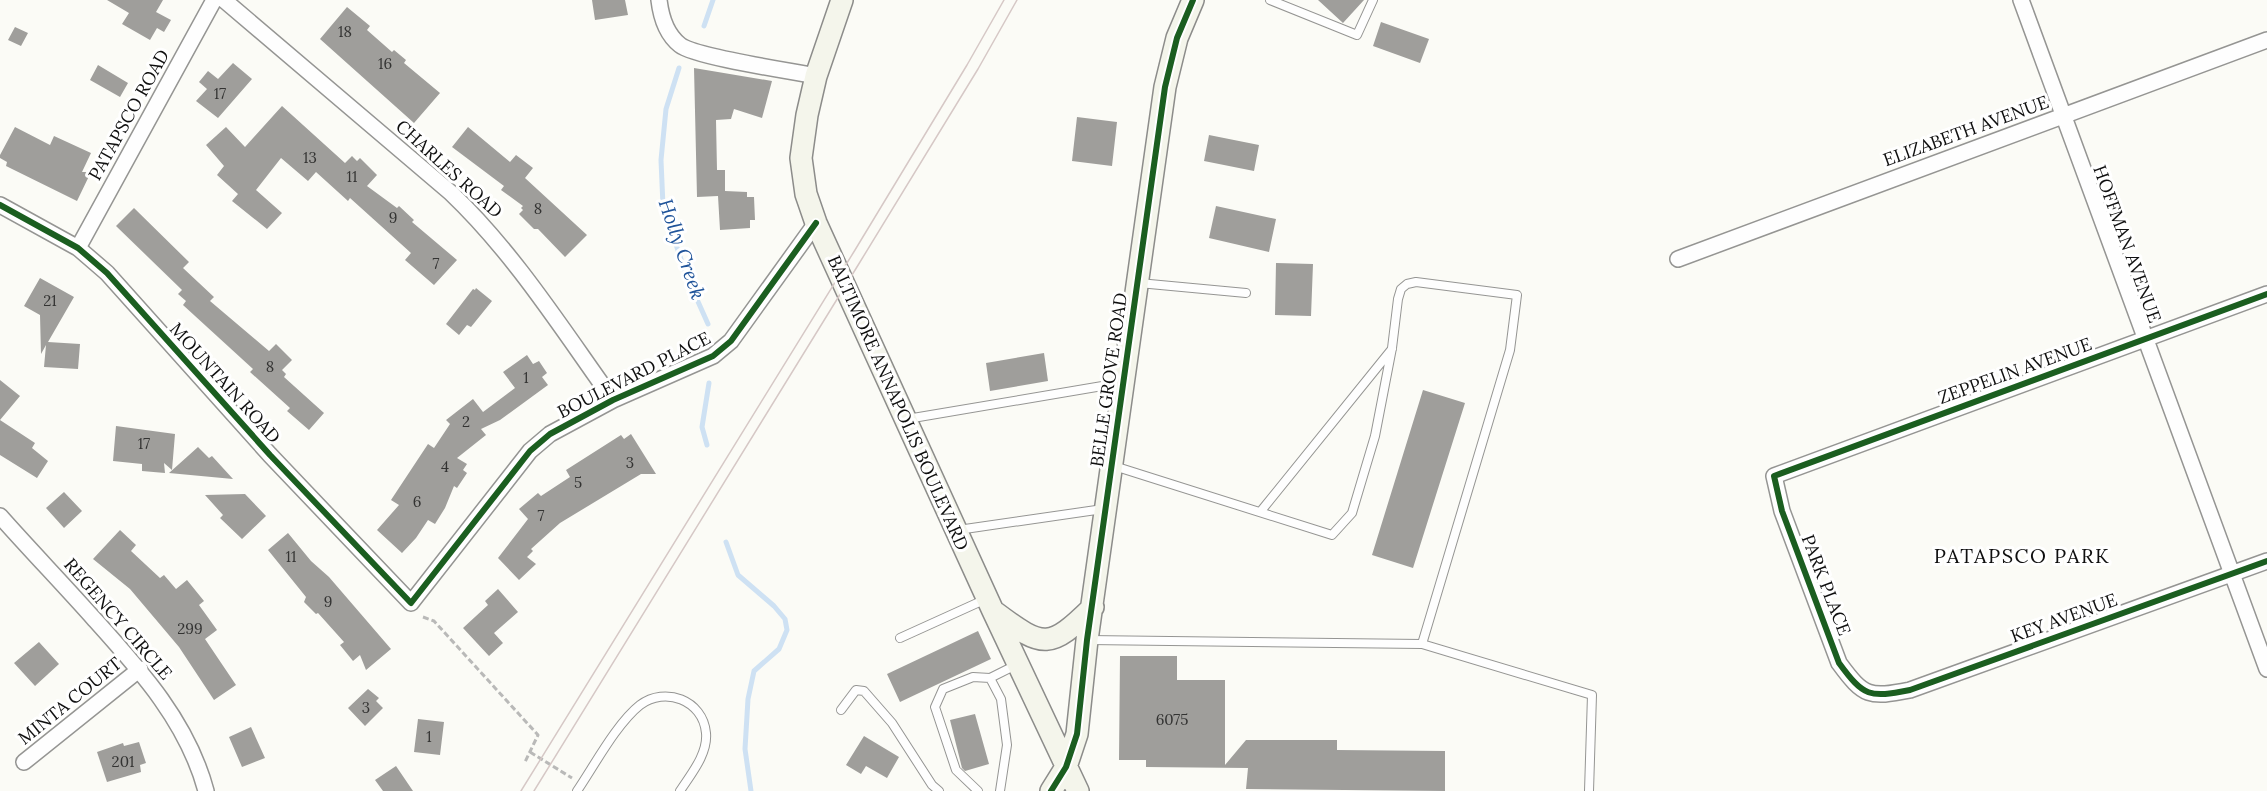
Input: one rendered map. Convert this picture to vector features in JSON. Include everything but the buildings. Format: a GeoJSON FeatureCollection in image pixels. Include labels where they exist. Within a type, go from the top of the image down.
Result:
{"type":"FeatureCollection","features":[{"type":"Feature","properties":{"kind":"main road","name":"BALTIMORE ANNAPOLIS BOULEVARD"},"geometry":{"type":"LineString","coordinates":[[842,0],[816,76],[807,115],[801,158],[806,194],[816,223],[956,531],[1078,791]]}},
{"type":"Feature","properties":{"kind":"main road","name":"BELLE GROVE ROAD"},"geometry":{"type":"LineString","coordinates":[[1051,791],[1066,766],[1077,734],[1087,640],[1165,87],[1177,38],[1193,0]]}},
{"type":"Feature","properties":{"kind":"main road"},"geometry":{"type":"LineString","coordinates":[[990,605],[1023,633],[1038,639],[1052,639],[1067,632],[1093,607]]}},
{"type":"Feature","properties":{"kind":"street","name":"PATAPSCO ROAD"},"geometry":{"type":"LineString","coordinates":[[78,248],[214,0]]}},
{"type":"Feature","properties":{"kind":"street","name":"CHARLES ROAD"},"geometry":{"type":"LineString","coordinates":[[224,0],[442,185],[480,221],[509,255],[613,400]]}},
{"type":"Feature","properties":{"kind":"street"},"geometry":{"type":"LineString","coordinates":[[659,0],[667,31],[681,47],[709,55],[816,76]]}},
{"type":"Feature","properties":{"kind":"street","name":"HOFFMAN AVENUE"},"geometry":{"type":"LineString","coordinates":[[2021,0],[2267,669]]}},
{"type":"Feature","properties":{"kind":"street","name":"ELIZABETH AVENUE"},"geometry":{"type":"LineString","coordinates":[[1678,259],[2267,40]]}},
{"type":"Feature","properties":{"kind":"street","name":"MOUNTAIN ROAD"},"geometry":{"type":"LineString","coordinates":[[0,205],[78,248],[107,273],[270,455],[411,603]]}},
{"type":"Feature","properties":{"kind":"street","name":"BOULEVARD PLACE"},"geometry":{"type":"LineString","coordinates":[[411,603],[530,451],[550,434],[613,400],[713,356],[731,341],[816,223]]}},
{"type":"Feature","properties":{"kind":"street","name":"ZEPPELIN AVENUE"},"geometry":{"type":"LineString","coordinates":[[1774,476],[2267,294]]}},
{"type":"Feature","properties":{"kind":"street","name":"PARK PLACE"},"geometry":{"type":"LineString","coordinates":[[1774,476],[1782,512],[1839,663],[1853,682],[1869,694]]}},
{"type":"Feature","properties":{"kind":"street","name":"REGENCY CIRCLE"},"geometry":{"type":"LineString","coordinates":[[0,516],[140,669],[162,698],[201,770],[206,791]]}},
{"type":"Feature","properties":{"kind":"street","name":"KEY AVENUE"},"geometry":{"type":"LineString","coordinates":[[1869,694],[1887,695],[1910,690],[2267,561]]}},
{"type":"Feature","properties":{"kind":"street","name":"MINTA COURT"},"geometry":{"type":"LineString","coordinates":[[24,762],[140,669]]}},
{"type":"Feature","properties":{"kind":"lane"},"geometry":{"type":"LineString","coordinates":[[1270,0],[1357,35],[1373,0]]}},
{"type":"Feature","properties":{"kind":"lane"},"geometry":{"type":"LineString","coordinates":[[1113,466],[1332,535],[1352,513],[1375,436],[1401,289],[1416,282],[1517,295],[1510,350],[1422,644]]}},
{"type":"Feature","properties":{"kind":"lane"},"geometry":{"type":"LineString","coordinates":[[1138,283],[1246,293]]}},
{"type":"Feature","properties":{"kind":"lane"},"geometry":{"type":"LineString","coordinates":[[1261,512],[1392,348]]}},
{"type":"Feature","properties":{"kind":"lane"},"geometry":{"type":"LineString","coordinates":[[906,420],[1124,382]]}},
{"type":"Feature","properties":{"kind":"lane"},"geometry":{"type":"LineString","coordinates":[[956,531],[1107,508]]}},
{"type":"Feature","properties":{"kind":"lane"},"geometry":{"type":"LineString","coordinates":[[900,638],[990,605]]}},
{"type":"Feature","properties":{"kind":"lane"},"geometry":{"type":"LineString","coordinates":[[1087,640],[1422,644],[1592,695],[1589,791]]}},
{"type":"Feature","properties":{"kind":"lane"},"geometry":{"type":"LineString","coordinates":[[978,791],[956,770],[935,707],[944,689],[973,677],[990,678],[1017,664]]}},
{"type":"Feature","properties":{"kind":"lane"},"geometry":{"type":"LineString","coordinates":[[990,678],[1001,699],[1007,745],[1000,791]]}},
{"type":"Feature","properties":{"kind":"lane"},"geometry":{"type":"LineString","coordinates":[[842,710],[856,690],[864,691],[892,723],[932,785],[939,791]]}},
{"type":"Feature","properties":{"kind":"lane"},"geometry":{"type":"LineString","coordinates":[[578,791],[621,727],[639,706],[655,697],[670,695],[688,702],[700,717],[706,732],[704,748],[698,764],[680,791]]}},
{"type":"Feature","properties":{"kind":"path"},"geometry":{"type":"LineString","coordinates":[[423,617],[434,621],[538,735],[525,762]]}},
{"type":"Feature","properties":{"kind":"path"},"geometry":{"type":"LineString","coordinates":[[530,753],[578,782]]}},
{"type":"Feature","properties":{"kind":"waterway","name":"Holly Creek"},"geometry":{"type":"LineString","coordinates":[[704,26],[713,0]]}},
{"type":"Feature","properties":{"kind":"waterway","name":"Holly Creek"},"geometry":{"type":"LineString","coordinates":[[679,68],[666,109],[661,160],[663,206],[687,277],[708,324]]}},
{"type":"Feature","properties":{"kind":"waterway","name":"Holly Creek"},"geometry":{"type":"LineString","coordinates":[[707,445],[702,427],[709,383]]}},
{"type":"Feature","properties":{"kind":"waterway","name":"Holly Creek"},"geometry":{"type":"LineString","coordinates":[[726,542],[738,575],[774,606],[785,619],[787,630],[779,649],[754,671],[748,699],[745,749],[751,791]]}},
{"type":"Feature","properties":{"kind":"tram line"},"geometry":{"type":"LineString","coordinates":[[521,791],[855,250],[1004,0]]}},
{"type":"Feature","properties":{"kind":"tram line"},"geometry":{"type":"LineString","coordinates":[[534,791],[978,69],[1017,0]]}},
{"type":"Feature","properties":{"kind":"cycle path"},"geometry":{"type":"LineString","coordinates":[[1051,791],[1066,767],[1077,734],[1087,640],[1165,87],[1177,38],[1193,0]]}},
{"type":"Feature","properties":{"kind":"cycle path"},"geometry":{"type":"LineString","coordinates":[[0,205],[78,248],[107,273],[270,455],[411,603],[530,451],[550,434],[613,400],[713,356],[731,341],[816,223]]}},
{"type":"Feature","properties":{"kind":"cycle path"},"geometry":{"type":"LineString","coordinates":[[2267,294],[1774,476],[1782,511],[1839,663],[1862,689],[1876,694],[1910,690],[2267,561]]}},
{"type":"Feature","properties":{"kind":"district","name":"PATAPSCO PARK"},"geometry":{"type":"Point","coordinates":[2022,556]}}]}
